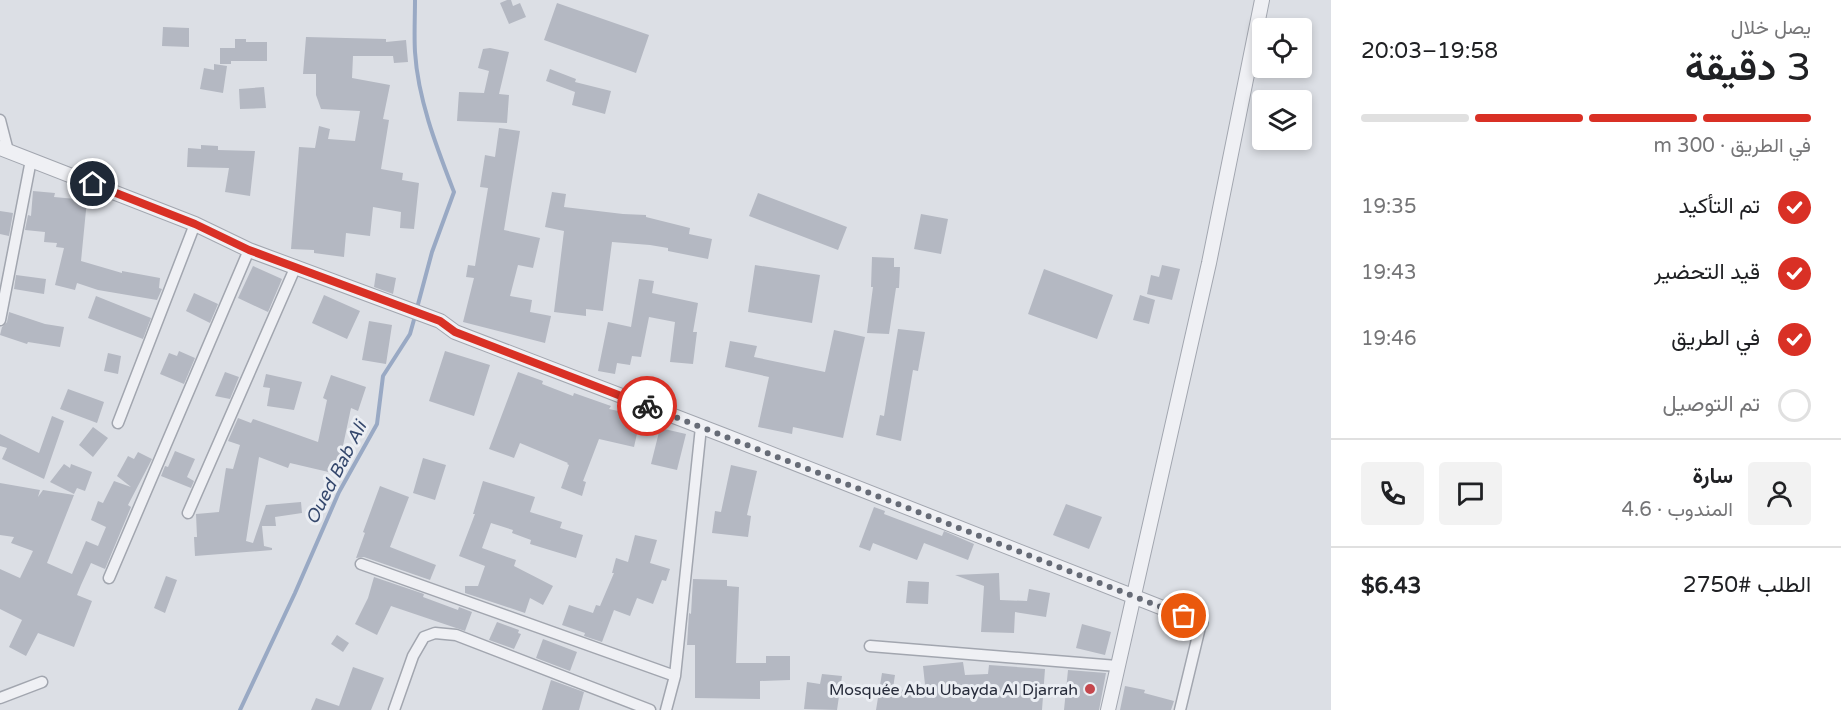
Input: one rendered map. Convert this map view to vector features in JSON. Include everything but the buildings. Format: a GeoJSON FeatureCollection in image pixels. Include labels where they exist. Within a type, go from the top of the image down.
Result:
{"type":"FeatureCollection","features":[{"type":"Feature","properties":{"kind":"street"},"geometry":{"type":"LineString","coordinates":[[1108,710],[1209,263],[1262,0]]}},
{"type":"Feature","properties":{"kind":"street"},"geometry":{"type":"LineString","coordinates":[[0,120],[4,149],[195,224],[249,250],[440,321],[455,332],[1201,623],[1180,710]]}},
{"type":"Feature","properties":{"kind":"street"},"geometry":{"type":"LineString","coordinates":[[0,320],[31,160]]}},
{"type":"Feature","properties":{"kind":"street"},"geometry":{"type":"LineString","coordinates":[[118,423],[195,224]]}},
{"type":"Feature","properties":{"kind":"street"},"geometry":{"type":"LineString","coordinates":[[109,578],[249,250]]}},
{"type":"Feature","properties":{"kind":"street"},"geometry":{"type":"LineString","coordinates":[[189,513],[296,266]]}},
{"type":"Feature","properties":{"kind":"street"},"geometry":{"type":"LineString","coordinates":[[666,710],[675,676],[701,427]]}},
{"type":"Feature","properties":{"kind":"street"},"geometry":{"type":"LineString","coordinates":[[361,564],[675,676]]}},
{"type":"Feature","properties":{"kind":"street"},"geometry":{"type":"LineString","coordinates":[[394,710],[413,656],[424,637],[435,633],[456,635],[650,710]]}},
{"type":"Feature","properties":{"kind":"street"},"geometry":{"type":"LineString","coordinates":[[870,646],[1117,666]]}},
{"type":"Feature","properties":{"kind":"street"},"geometry":{"type":"LineString","coordinates":[[0,698],[42,682]]}},
{"type":"Feature","properties":{"kind":"waterway","name":"Oued Bab Ali"},"geometry":{"type":"LineString","coordinates":[[415,0],[415,52],[420,88],[435,141],[454,192],[432,252],[417,308]]}},
{"type":"Feature","properties":{"kind":"waterway","name":"Oued Bab Ali"},"geometry":{"type":"LineString","coordinates":[[240,710],[339,492],[377,424],[383,376],[410,334],[415,316]]}},
{"type":"Feature","properties":{"kind":"way so far"},"geometry":{"type":"LineString","coordinates":[[647,406],[1184,616]]}},
{"type":"Feature","properties":{"kind":"place","name":"Mosquée Abu Ubayda Al Djarrah"},"geometry":{"type":"Point","coordinates":[1090,689]}},
{"type":"Feature","properties":{"kind":"route"},"geometry":{"type":"LineString","coordinates":[[93,184],[195,224],[249,250],[440,321],[455,332],[647,406]]}}]}
